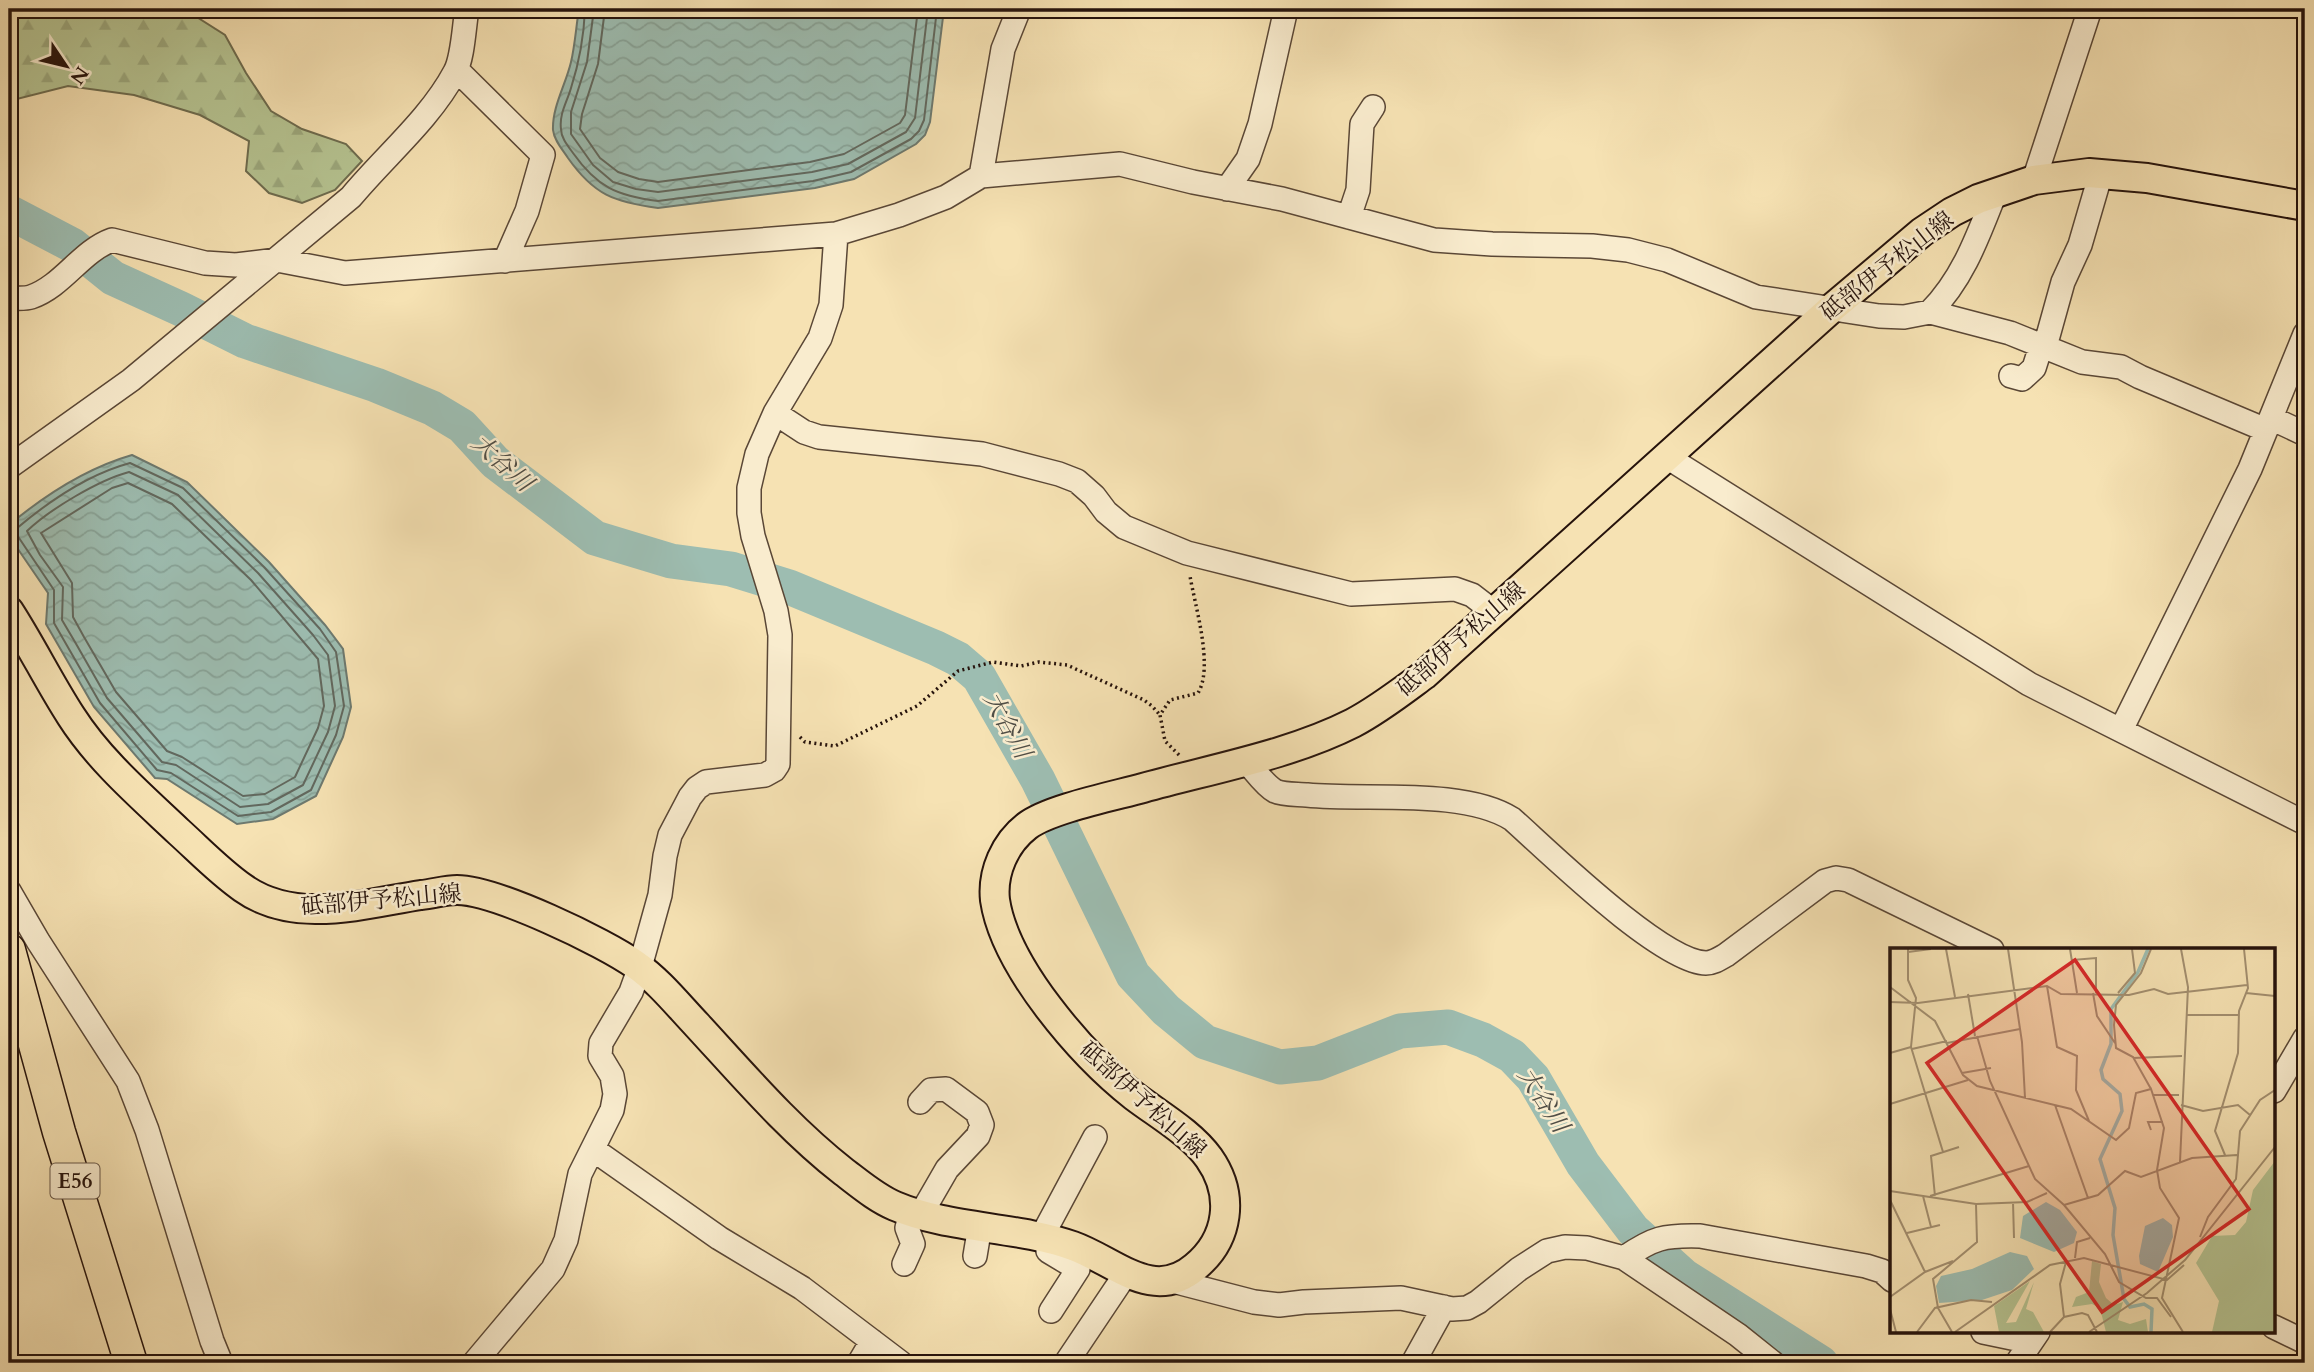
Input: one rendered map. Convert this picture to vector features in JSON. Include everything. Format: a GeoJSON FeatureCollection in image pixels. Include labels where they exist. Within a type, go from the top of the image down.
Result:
{"type":"FeatureCollection","features":[{"type":"Feature","properties":{"kind":"highway","name":"E56"},"geometry":{"type":"LineString","coordinates":[[9,950],[60,1132],[131,1363]]}},
{"type":"Feature","properties":{"kind":"main road","name":"砥部伊予松山線"},"geometry":{"type":"LineString","coordinates":[[9,611],[71,717],[96,750],[136,792],[247,891],[271,904],[299,910],[338,908],[458,890],[481,893],[593,940],[640,967],[801,1136],[874,1194],[896,1206],[916,1212],[1046,1239],[1085,1250],[1156,1283],[1173,1282],[1206,1258],[1217,1242],[1224,1226],[1226,1209],[1223,1191],[1210,1159],[1196,1143],[1128,1091],[1097,1063],[1064,1027],[1027,975],[1002,930],[994,893],[995,877],[1009,845],[1023,829],[1037,819],[1324,735],[1366,715],[1424,675],[1832,308],[1922,232],[1952,212],[1995,193],[2035,180],[2058,175],[2101,173],[2147,178],[2305,206]]}},
{"type":"Feature","properties":{"kind":"street"},"geometry":{"type":"LineString","coordinates":[[9,467],[131,380],[351,197],[415,129],[457,70],[467,9]]}},
{"type":"Feature","properties":{"kind":"street"},"geometry":{"type":"LineString","coordinates":[[981,176],[1003,49],[1019,9]]}},
{"type":"Feature","properties":{"kind":"street"},"geometry":{"type":"LineString","coordinates":[[1227,189],[1248,159],[1260,124],[1286,9]]}},
{"type":"Feature","properties":{"kind":"street"},"geometry":{"type":"LineString","coordinates":[[2035,180],[2090,9]]}},
{"type":"Feature","properties":{"kind":"street"},"geometry":{"type":"LineString","coordinates":[[457,70],[543,155],[527,211],[505,261]]}},
{"type":"Feature","properties":{"kind":"street"},"geometry":{"type":"LineString","coordinates":[[1349,217],[1358,190],[1362,124],[1373,107]]}},
{"type":"Feature","properties":{"kind":"street"},"geometry":{"type":"LineString","coordinates":[[9,298],[30,297],[57,281],[102,243],[112,240],[205,263],[236,265],[277,260],[345,273],[505,261],[836,234],[911,211],[946,197],[981,176],[1120,163],[1227,189],[1282,199],[1434,240],[1592,246],[1628,250],[1667,260],[1756,297],[1879,316],[1904,317],[1930,312],[2010,333],[2082,362],[2121,367],[2140,377],[2269,424],[2305,433]]}},
{"type":"Feature","properties":{"kind":"street"},"geometry":{"type":"LineString","coordinates":[[2011,376],[2022,379],[2035,368],[2041,345],[2048,335],[2063,282],[2080,245],[2101,173]]}},
{"type":"Feature","properties":{"kind":"street"},"geometry":{"type":"LineString","coordinates":[[1930,312],[1945,298],[1959,277],[1995,193]]}},
{"type":"Feature","properties":{"kind":"street"},"geometry":{"type":"LineString","coordinates":[[474,1363],[552,1269],[566,1240],[580,1174],[612,1110],[615,1094],[612,1076],[600,1056],[601,1043],[631,992],[640,967],[660,895],[670,835],[697,788],[706,782],[765,775],[774,770],[779,755],[780,635],[749,513],[749,488],[757,454],[775,413],[820,338],[831,305],[836,234]]}},
{"type":"Feature","properties":{"kind":"street"},"geometry":{"type":"LineString","coordinates":[[2120,730],[2250,469],[2305,334]]}},
{"type":"Feature","properties":{"kind":"street"},"geometry":{"type":"LineString","coordinates":[[775,413],[804,432],[818,437],[982,454],[1059,474],[1077,481],[1124,527],[1187,553],[1350,594],[1455,589],[1472,595],[1494,612]]}},
{"type":"Feature","properties":{"kind":"street"},"geometry":{"type":"LineString","coordinates":[[1667,457],[2029,684],[2305,823]]}},
{"type":"Feature","properties":{"kind":"street"},"geometry":{"type":"LineString","coordinates":[[1245,760],[1276,791],[1320,796],[1420,798],[1484,806],[1500,811],[1512,818],[1591,891],[1657,942],[1704,963],[1714,962],[1726,955],[1825,881],[1836,878],[1849,880],[1988,948]]}},
{"type":"Feature","properties":{"kind":"street"},"geometry":{"type":"LineString","coordinates":[[9,891],[128,1081],[147,1130],[221,1363]]}},
{"type":"Feature","properties":{"kind":"street"},"geometry":{"type":"LineString","coordinates":[[2276,1086],[2305,1038]]}},
{"type":"Feature","properties":{"kind":"street"},"geometry":{"type":"LineString","coordinates":[[904,1264],[913,1244],[907,1228],[947,1169],[978,1136],[982,1125],[976,1112],[946,1089],[931,1090],[920,1102]]}},
{"type":"Feature","properties":{"kind":"street"},"geometry":{"type":"LineString","coordinates":[[1051,1311],[1078,1269],[1048,1251],[1046,1239],[1095,1137]]}},
{"type":"Feature","properties":{"kind":"street"},"geometry":{"type":"LineString","coordinates":[[594,1150],[719,1238],[802,1287],[901,1363]]}},
{"type":"Feature","properties":{"kind":"street"},"geometry":{"type":"LineString","coordinates":[[975,1256],[980,1226]]}},
{"type":"Feature","properties":{"kind":"street"},"geometry":{"type":"LineString","coordinates":[[1173,1282],[1279,1305],[1401,1298],[1452,1309],[1467,1308],[1547,1251],[1564,1247],[1638,1249],[1677,1235],[1700,1236],[1866,1266],[1882,1271],[1890,1278]]}},
{"type":"Feature","properties":{"kind":"street"},"geometry":{"type":"LineString","coordinates":[[1638,1249],[1773,1363]]}},
{"type":"Feature","properties":{"kind":"street"},"geometry":{"type":"LineString","coordinates":[[1066,1363],[1128,1272]]}},
{"type":"Feature","properties":{"kind":"street"},"geometry":{"type":"LineString","coordinates":[[1413,1363],[1444,1307]]}},
{"type":"Feature","properties":{"kind":"street"},"geometry":{"type":"LineString","coordinates":[[2276,1328],[2305,1342]]}},
{"type":"Feature","properties":{"kind":"street"},"geometry":{"type":"LineString","coordinates":[[2003,1334],[2034,1337],[2019,1363]]}},
{"type":"Feature","properties":{"kind":"street"},"geometry":{"type":"LineString","coordinates":[[859,1363],[872,1341]]}},
{"type":"Feature","properties":{"kind":"path"},"geometry":{"type":"LineString","coordinates":[[1160,715],[1170,700],[1198,693],[1203,685],[1204,657],[1187,553]]}},
{"type":"Feature","properties":{"kind":"path"},"geometry":{"type":"LineString","coordinates":[[779,724],[796,732],[805,742],[835,746],[917,706],[958,671],[993,662],[1021,666],[1039,662],[1067,665],[1152,706],[1160,715],[1165,741],[1198,773]]}},
{"type":"Feature","properties":{"kind":"green space"},"geometry":{"type":"Polygon","coordinates":[[[9,9],[184,9],[225,35],[271,111],[302,129],[346,144],[362,161],[335,190],[302,203],[269,193],[246,171],[249,141],[200,115],[134,95],[68,86],[9,101],[9,9]]]}},
{"type":"Feature","properties":{"kind":"water"},"geometry":{"type":"Polygon","coordinates":[[[579,9],[944,9],[930,122],[925,135],[916,144],[854,179],[815,188],[658,208],[629,203],[606,195],[587,181],[568,158],[554,134],[553,121],[571,62],[579,9]]]}},
{"type":"Feature","properties":{"kind":"water"},"geometry":{"type":"Polygon","coordinates":[[[132,455],[187,482],[269,562],[343,649],[351,707],[343,737],[316,796],[273,819],[237,824],[167,779],[155,778],[94,707],[46,624],[48,593],[9,536],[9,525],[52,493],[99,467],[132,455]]]}},
{"type":"Feature","properties":{"kind":"waterway","name":"大谷川"},"geometry":{"type":"LineString","coordinates":[[9,212],[72,245],[113,278],[245,341],[376,385],[432,408],[462,426],[495,462],[595,538],[671,561],[731,569],[789,587],[958,659],[979,677],[1038,780],[1133,975],[1166,1010],[1205,1042],[1280,1067],[1318,1063],[1400,1031],[1448,1027],[1483,1040],[1512,1056],[1533,1078],[1583,1164],[1633,1230],[1684,1276],[1821,1363]]}}]}
